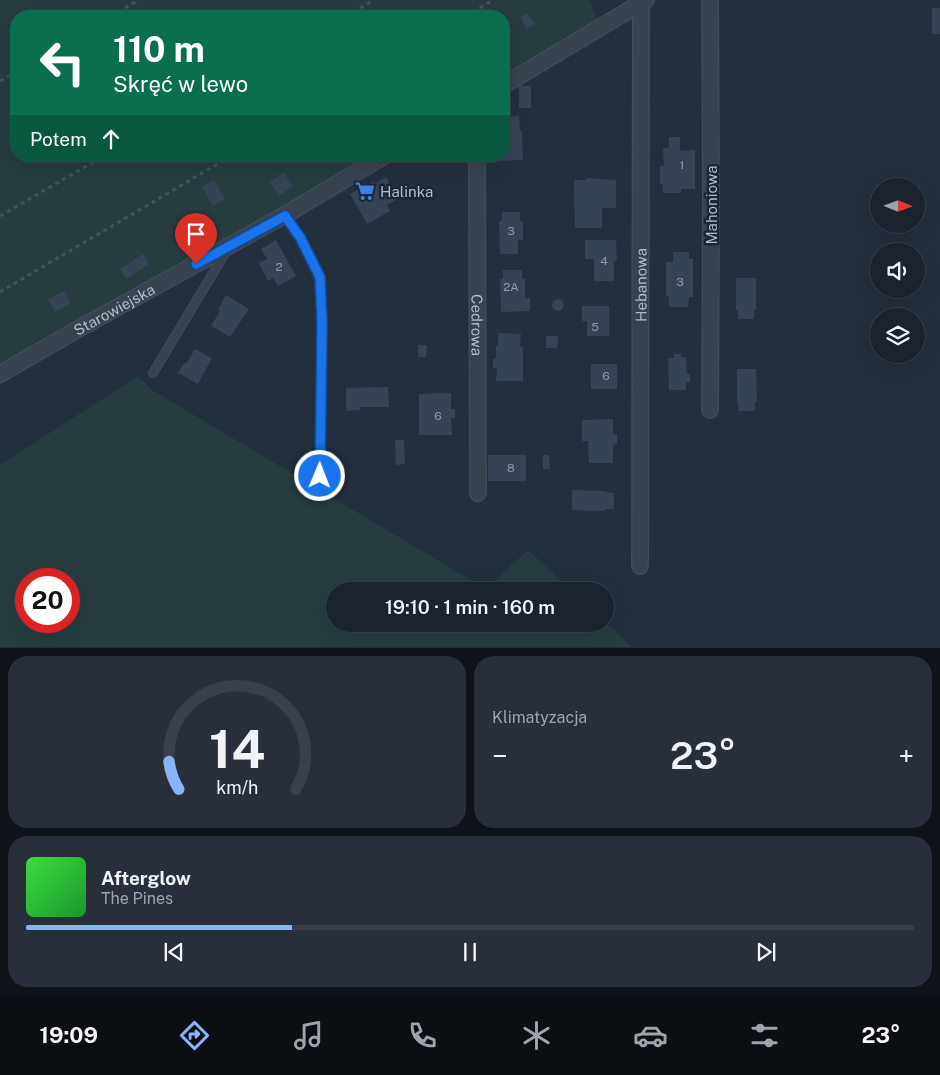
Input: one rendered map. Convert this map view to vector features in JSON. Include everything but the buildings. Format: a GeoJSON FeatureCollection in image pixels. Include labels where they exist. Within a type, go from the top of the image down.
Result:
{"type":"FeatureCollection","features":[{"type":"Feature","properties":{"kind":"street","name":"Mahoniowa"},"geometry":{"type":"LineString","coordinates":[[710,0],[710,410]]}},
{"type":"Feature","properties":{"kind":"street"},"geometry":{"type":"LineString","coordinates":[[510,81],[643,1]]}},
{"type":"Feature","properties":{"kind":"street","name":"Hebanowa"},"geometry":{"type":"LineString","coordinates":[[640,566],[643,1]]}},
{"type":"Feature","properties":{"kind":"street","name":"Starowiejska"},"geometry":{"type":"LineString","coordinates":[[0,374],[285,216],[374,162]]}},
{"type":"Feature","properties":{"kind":"street","name":"Cedrowa"},"geometry":{"type":"LineString","coordinates":[[477,162],[478,493]]}},
{"type":"Feature","properties":{"kind":"lane"},"geometry":{"type":"LineString","coordinates":[[285,216],[300,237],[320,277],[322,322],[320,476]]}},
{"type":"Feature","properties":{"kind":"lane"},"geometry":{"type":"LineString","coordinates":[[153,373],[229,246]]}},
{"type":"Feature","properties":{"kind":"path"},"geometry":{"type":"LineString","coordinates":[[122,10],[139,0]]}},
{"type":"Feature","properties":{"kind":"path"},"geometry":{"type":"LineString","coordinates":[[356,10],[374,0]]}},
{"type":"Feature","properties":{"kind":"path"},"geometry":{"type":"LineString","coordinates":[[476,10],[493,0]]}},
{"type":"Feature","properties":{"kind":"path"},"geometry":{"type":"LineString","coordinates":[[0,216],[94,162]]}},
{"type":"Feature","properties":{"kind":"path"},"geometry":{"type":"LineString","coordinates":[[0,292],[221,162]]}},
{"type":"Feature","properties":{"kind":"green space"},"geometry":{"type":"Polygon","coordinates":[[[0,0],[590,0],[599,27],[510,81],[510,10],[10,10],[10,162],[374,162],[0,385],[0,0]]]}},
{"type":"Feature","properties":{"kind":"green space"},"geometry":{"type":"Polygon","coordinates":[[[138,376],[152,390],[474,582],[326,582],[326,632],[614,632],[614,630],[632,647],[0,647],[0,465],[138,376]]]}},
{"type":"Feature","properties":{"kind":"green space"},"geometry":{"type":"Polygon","coordinates":[[[528,550],[562,582],[494,582],[528,550]]]}},
{"type":"Feature","properties":{"kind":"place","name":"Halinka"},"geometry":{"type":"Point","coordinates":[365,191]}},
{"type":"Feature","properties":{"kind":"route"},"geometry":{"type":"LineString","coordinates":[[196,264],[285,216],[300,237],[320,277],[322,322],[320,476]]}}]}
